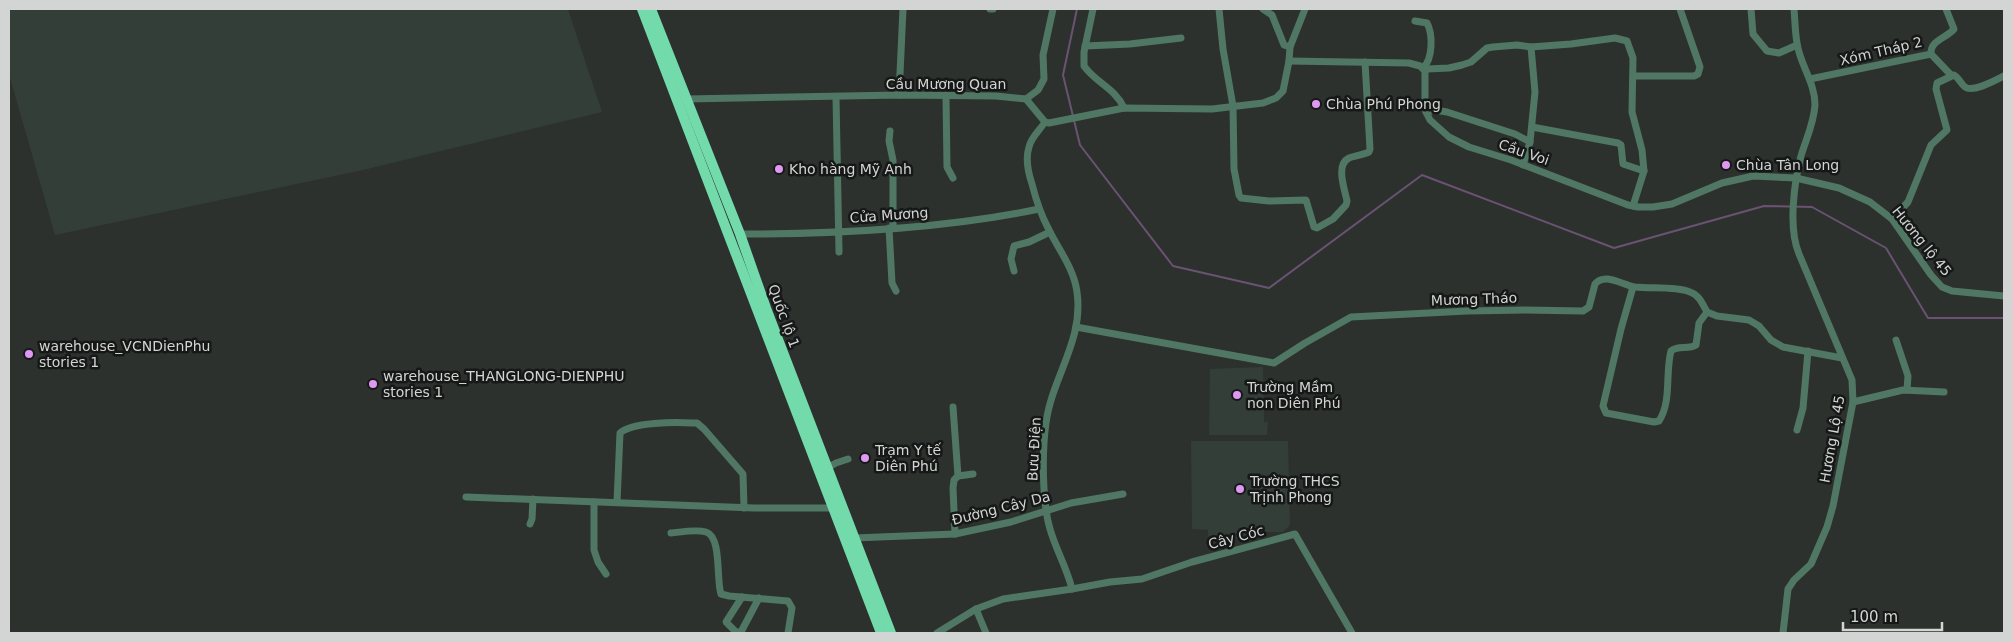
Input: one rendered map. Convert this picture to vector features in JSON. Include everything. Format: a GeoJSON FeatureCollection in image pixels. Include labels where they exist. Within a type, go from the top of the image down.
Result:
{"type":"FeatureCollection","features":[{"type":"Feature","properties":{"kind":"highway","name":"Quốc lộ 1"},"geometry":{"type":"LineString","coordinates":[[642,9],[881,633]]}},
{"type":"Feature","properties":{"kind":"highway","name":"Quốc lộ 1"},"geometry":{"type":"LineString","coordinates":[[651,9],[740,234],[766,308],[892,633]]}},
{"type":"Feature","properties":{"kind":"street"},"geometry":{"type":"LineString","coordinates":[[899,95],[903,9]]}},
{"type":"Feature","properties":{"kind":"street"},"geometry":{"type":"LineString","coordinates":[[1053,9],[1043,55],[1044,79],[1038,90],[1026,99],[1045,122],[1050,123],[1124,108],[1198,110],[1263,103],[1276,98],[1283,91],[1290,61],[1290,47],[1305,9]]}},
{"type":"Feature","properties":{"kind":"street"},"geometry":{"type":"LineString","coordinates":[[1093,9],[1083,62],[1084,66],[1093,77],[1111,89],[1124,108]]}},
{"type":"Feature","properties":{"kind":"street"},"geometry":{"type":"LineString","coordinates":[[1220,9],[1223,49],[1233,106],[1234,169],[1241,198],[1269,200],[1304,199],[1306,200],[1314,227],[1317,228],[1333,219],[1346,205],[1342,173],[1344,162],[1369,152],[1370,149],[1366,62]]}},
{"type":"Feature","properties":{"kind":"street"},"geometry":{"type":"LineString","coordinates":[[1263,9],[1272,15],[1284,45],[1290,47]]}},
{"type":"Feature","properties":{"kind":"street"},"geometry":{"type":"LineString","coordinates":[[1633,76],[1694,76],[1698,74],[1700,67],[1680,9]]}},
{"type":"Feature","properties":{"kind":"street"},"geometry":{"type":"LineString","coordinates":[[1751,9],[1753,34],[1767,51],[1772,53],[1779,52],[1797,45]]}},
{"type":"Feature","properties":{"kind":"street","name":"Hương Lộ 45"},"geometry":{"type":"LineString","coordinates":[[1783,633],[1788,589],[1794,580],[1811,564],[1827,527],[1833,506],[1853,402],[1852,380],[1796,248],[1794,217],[1796,178],[1814,117],[1814,96],[1810,79],[1797,45],[1794,9]]}},
{"type":"Feature","properties":{"kind":"street","name":"Xóm Tháp 2"},"geometry":{"type":"LineString","coordinates":[[1810,79],[1931,54],[1931,47],[1934,43],[1954,29],[1946,9]]}},
{"type":"Feature","properties":{"kind":"street"},"geometry":{"type":"LineString","coordinates":[[1415,21],[1427,23],[1431,31],[1428,60],[1424,69],[1426,112],[1435,110],[1447,112],[1515,134],[1530,142]]}},
{"type":"Feature","properties":{"kind":"street"},"geometry":{"type":"LineString","coordinates":[[1086,46],[1130,44],[1181,38]]}},
{"type":"Feature","properties":{"kind":"street"},"geometry":{"type":"LineString","coordinates":[[1290,61],[1409,63],[1424,69],[1449,68],[1471,62],[1487,48],[1517,45],[1531,47],[1619,38],[1627,41],[1631,48],[1633,76],[1632,112],[1642,150],[1644,171],[1633,206]]}},
{"type":"Feature","properties":{"kind":"street"},"geometry":{"type":"LineString","coordinates":[[1524,165],[1530,142],[1535,92],[1531,47]]}},
{"type":"Feature","properties":{"kind":"street"},"geometry":{"type":"LineString","coordinates":[[1931,54],[1951,75],[1956,76],[1964,86],[1970,89],[1983,86],[2004,76]]}},
{"type":"Feature","properties":{"kind":"street"},"geometry":{"type":"LineString","coordinates":[[1892,219],[1908,202],[1931,145],[1946,131],[1935,86],[1936,83],[1951,75]]}},
{"type":"Feature","properties":{"kind":"street","name":"Cầu Mương Quan"},"geometry":{"type":"LineString","coordinates":[[686,99],[899,95],[996,96],[1026,99]]}},
{"type":"Feature","properties":{"kind":"street"},"geometry":{"type":"LineString","coordinates":[[946,96],[947,167],[953,178]]}},
{"type":"Feature","properties":{"kind":"street"},"geometry":{"type":"LineString","coordinates":[[836,97],[839,252]]}},
{"type":"Feature","properties":{"kind":"street","name":"Cầu Voi"},"geometry":{"type":"LineString","coordinates":[[1426,112],[1438,128],[1459,143],[1633,206],[1661,206],[1739,178],[1762,176],[1796,178]]}},
{"type":"Feature","properties":{"kind":"street","name":"Bưu Điện"},"geometry":{"type":"LineString","coordinates":[[1045,122],[1031,141],[1027,155],[1028,172],[1038,209],[1067,262],[1074,280],[1077,297],[1076,327],[1071,350],[1053,396],[1046,422],[1044,463],[1046,510],[1050,529],[1068,573],[1072,590]]}},
{"type":"Feature","properties":{"kind":"street"},"geometry":{"type":"LineString","coordinates":[[1532,126],[1618,143],[1621,145],[1624,164],[1644,171]]}},
{"type":"Feature","properties":{"kind":"street"},"geometry":{"type":"LineString","coordinates":[[890,131],[893,160],[892,283],[896,291]]}},
{"type":"Feature","properties":{"kind":"street","name":"Hương lộ 45"},"geometry":{"type":"LineString","coordinates":[[1796,178],[1821,183],[1851,193],[1870,202],[1892,219],[1931,275],[1942,287],[1952,291],[2004,296]]}},
{"type":"Feature","properties":{"kind":"street","name":"Cửa Mương"},"geometry":{"type":"LineString","coordinates":[[740,234],[891,228],[1004,216],[1038,209]]}},
{"type":"Feature","properties":{"kind":"street"},"geometry":{"type":"LineString","coordinates":[[1014,271],[1011,259],[1014,246],[1029,242],[1050,232]]}},
{"type":"Feature","properties":{"kind":"street","name":"Mương Tháo"},"geometry":{"type":"LineString","coordinates":[[1076,327],[1274,363],[1352,317],[1467,311],[1583,311],[1589,307],[1593,287],[1598,280],[1606,279],[1633,287],[1690,292],[1702,301],[1707,312]]}},
{"type":"Feature","properties":{"kind":"street"},"geometry":{"type":"LineString","coordinates":[[1633,287],[1603,406],[1606,413],[1659,421],[1668,383],[1671,351],[1676,348],[1691,348],[1696,345],[1699,323],[1707,312],[1717,316],[1749,320],[1783,347],[1842,358]]}},
{"type":"Feature","properties":{"kind":"street"},"geometry":{"type":"LineString","coordinates":[[1896,340],[1908,376],[1907,390]]}},
{"type":"Feature","properties":{"kind":"street"},"geometry":{"type":"LineString","coordinates":[[1797,430],[1803,408],[1808,351]]}},
{"type":"Feature","properties":{"kind":"street"},"geometry":{"type":"LineString","coordinates":[[1853,402],[1907,390],[1944,392]]}},
{"type":"Feature","properties":{"kind":"street"},"geometry":{"type":"LineString","coordinates":[[953,407],[958,476]]}},
{"type":"Feature","properties":{"kind":"street"},"geometry":{"type":"LineString","coordinates":[[617,502],[620,433],[626,429],[638,427],[675,422],[692,422],[706,432],[743,474],[744,508]]}},
{"type":"Feature","properties":{"kind":"street"},"geometry":{"type":"LineString","coordinates":[[827,468],[848,459]]}},
{"type":"Feature","properties":{"kind":"street"},"geometry":{"type":"LineString","coordinates":[[955,534],[954,480],[958,476],[973,474]]}},
{"type":"Feature","properties":{"kind":"street","name":"Đường Cây Da"},"geometry":{"type":"LineString","coordinates":[[854,538],[955,534],[1011,522],[1071,503],[1122,494]]}},
{"type":"Feature","properties":{"kind":"street"},"geometry":{"type":"LineString","coordinates":[[466,497],[744,508],[833,508]]}},
{"type":"Feature","properties":{"kind":"street"},"geometry":{"type":"LineString","coordinates":[[530,524],[533,499]]}},
{"type":"Feature","properties":{"kind":"street"},"geometry":{"type":"LineString","coordinates":[[594,502],[594,550],[598,562],[606,574]]}},
{"type":"Feature","properties":{"kind":"street"},"geometry":{"type":"LineString","coordinates":[[671,533],[699,531],[708,532],[713,536],[721,594],[788,601],[791,615],[788,633]]}},
{"type":"Feature","properties":{"kind":"street","name":"Cây Cóc"},"geometry":{"type":"LineString","coordinates":[[1072,590],[1110,582],[1142,579],[1192,562],[1296,534],[1352,633]]}},
{"type":"Feature","properties":{"kind":"street"},"geometry":{"type":"LineString","coordinates":[[937,633],[976,609],[1003,599],[1072,590]]}},
{"type":"Feature","properties":{"kind":"street"},"geometry":{"type":"LineString","coordinates":[[742,597],[726,622],[736,632],[742,630],[759,598]]}},
{"type":"Feature","properties":{"kind":"street"},"geometry":{"type":"LineString","coordinates":[[976,609],[986,633]]}},
{"type":"Feature","properties":{"kind":"shaded area"},"geometry":{"type":"Polygon","coordinates":[[[9,9],[568,9],[602,112],[363,170],[55,235],[9,74],[9,9]]]}},
{"type":"Feature","properties":{"kind":"shaded area","name":"Trường Mầm non Diên Phú"},"geometry":{"type":"Polygon","coordinates":[[[1263,367],[1264,422],[1268,422],[1267,435],[1209,435],[1210,369],[1263,367]]]}},
{"type":"Feature","properties":{"kind":"shaded area","name":"Trường THCS Trịnh Phong"},"geometry":{"type":"Polygon","coordinates":[[[1191,441],[1288,441],[1290,525],[1283,532],[1254,532],[1251,538],[1208,539],[1208,530],[1192,529],[1191,441]]]}},
{"type":"Feature","properties":{"kind":"waterway"},"geometry":{"type":"LineString","coordinates":[[1077,9],[1063,75],[1080,145],[1173,266],[1269,288],[1422,175],[1614,248],[1764,206],[1812,207],[1886,248],[1928,318],[2004,318]]}},
{"type":"Feature","properties":{"kind":"place","name":"Chùa Phú Phong"},"geometry":{"type":"Point","coordinates":[1316,104]}},
{"type":"Feature","properties":{"kind":"place","name":"Chùa Tân Long"},"geometry":{"type":"Point","coordinates":[1726,165]}},
{"type":"Feature","properties":{"kind":"place","name":"Kho hàng Mỹ Anh"},"geometry":{"type":"Point","coordinates":[779,169]}},
{"type":"Feature","properties":{"kind":"place","name":"warehouse_VCNDienPhu stories 1"},"geometry":{"type":"Point","coordinates":[29,354]}},
{"type":"Feature","properties":{"kind":"place","name":"warehouse_THANGLONG-DIENPHU stories 1"},"geometry":{"type":"Point","coordinates":[373,384]}},
{"type":"Feature","properties":{"kind":"place","name":"Trường Mầm non Diên Phú"},"geometry":{"type":"Point","coordinates":[1237,395]}},
{"type":"Feature","properties":{"kind":"place","name":"Trạm Y tế Diên Phú"},"geometry":{"type":"Point","coordinates":[865,458]}},
{"type":"Feature","properties":{"kind":"place","name":"Trường THCS Trịnh Phong"},"geometry":{"type":"Point","coordinates":[1240,489]}}]}
